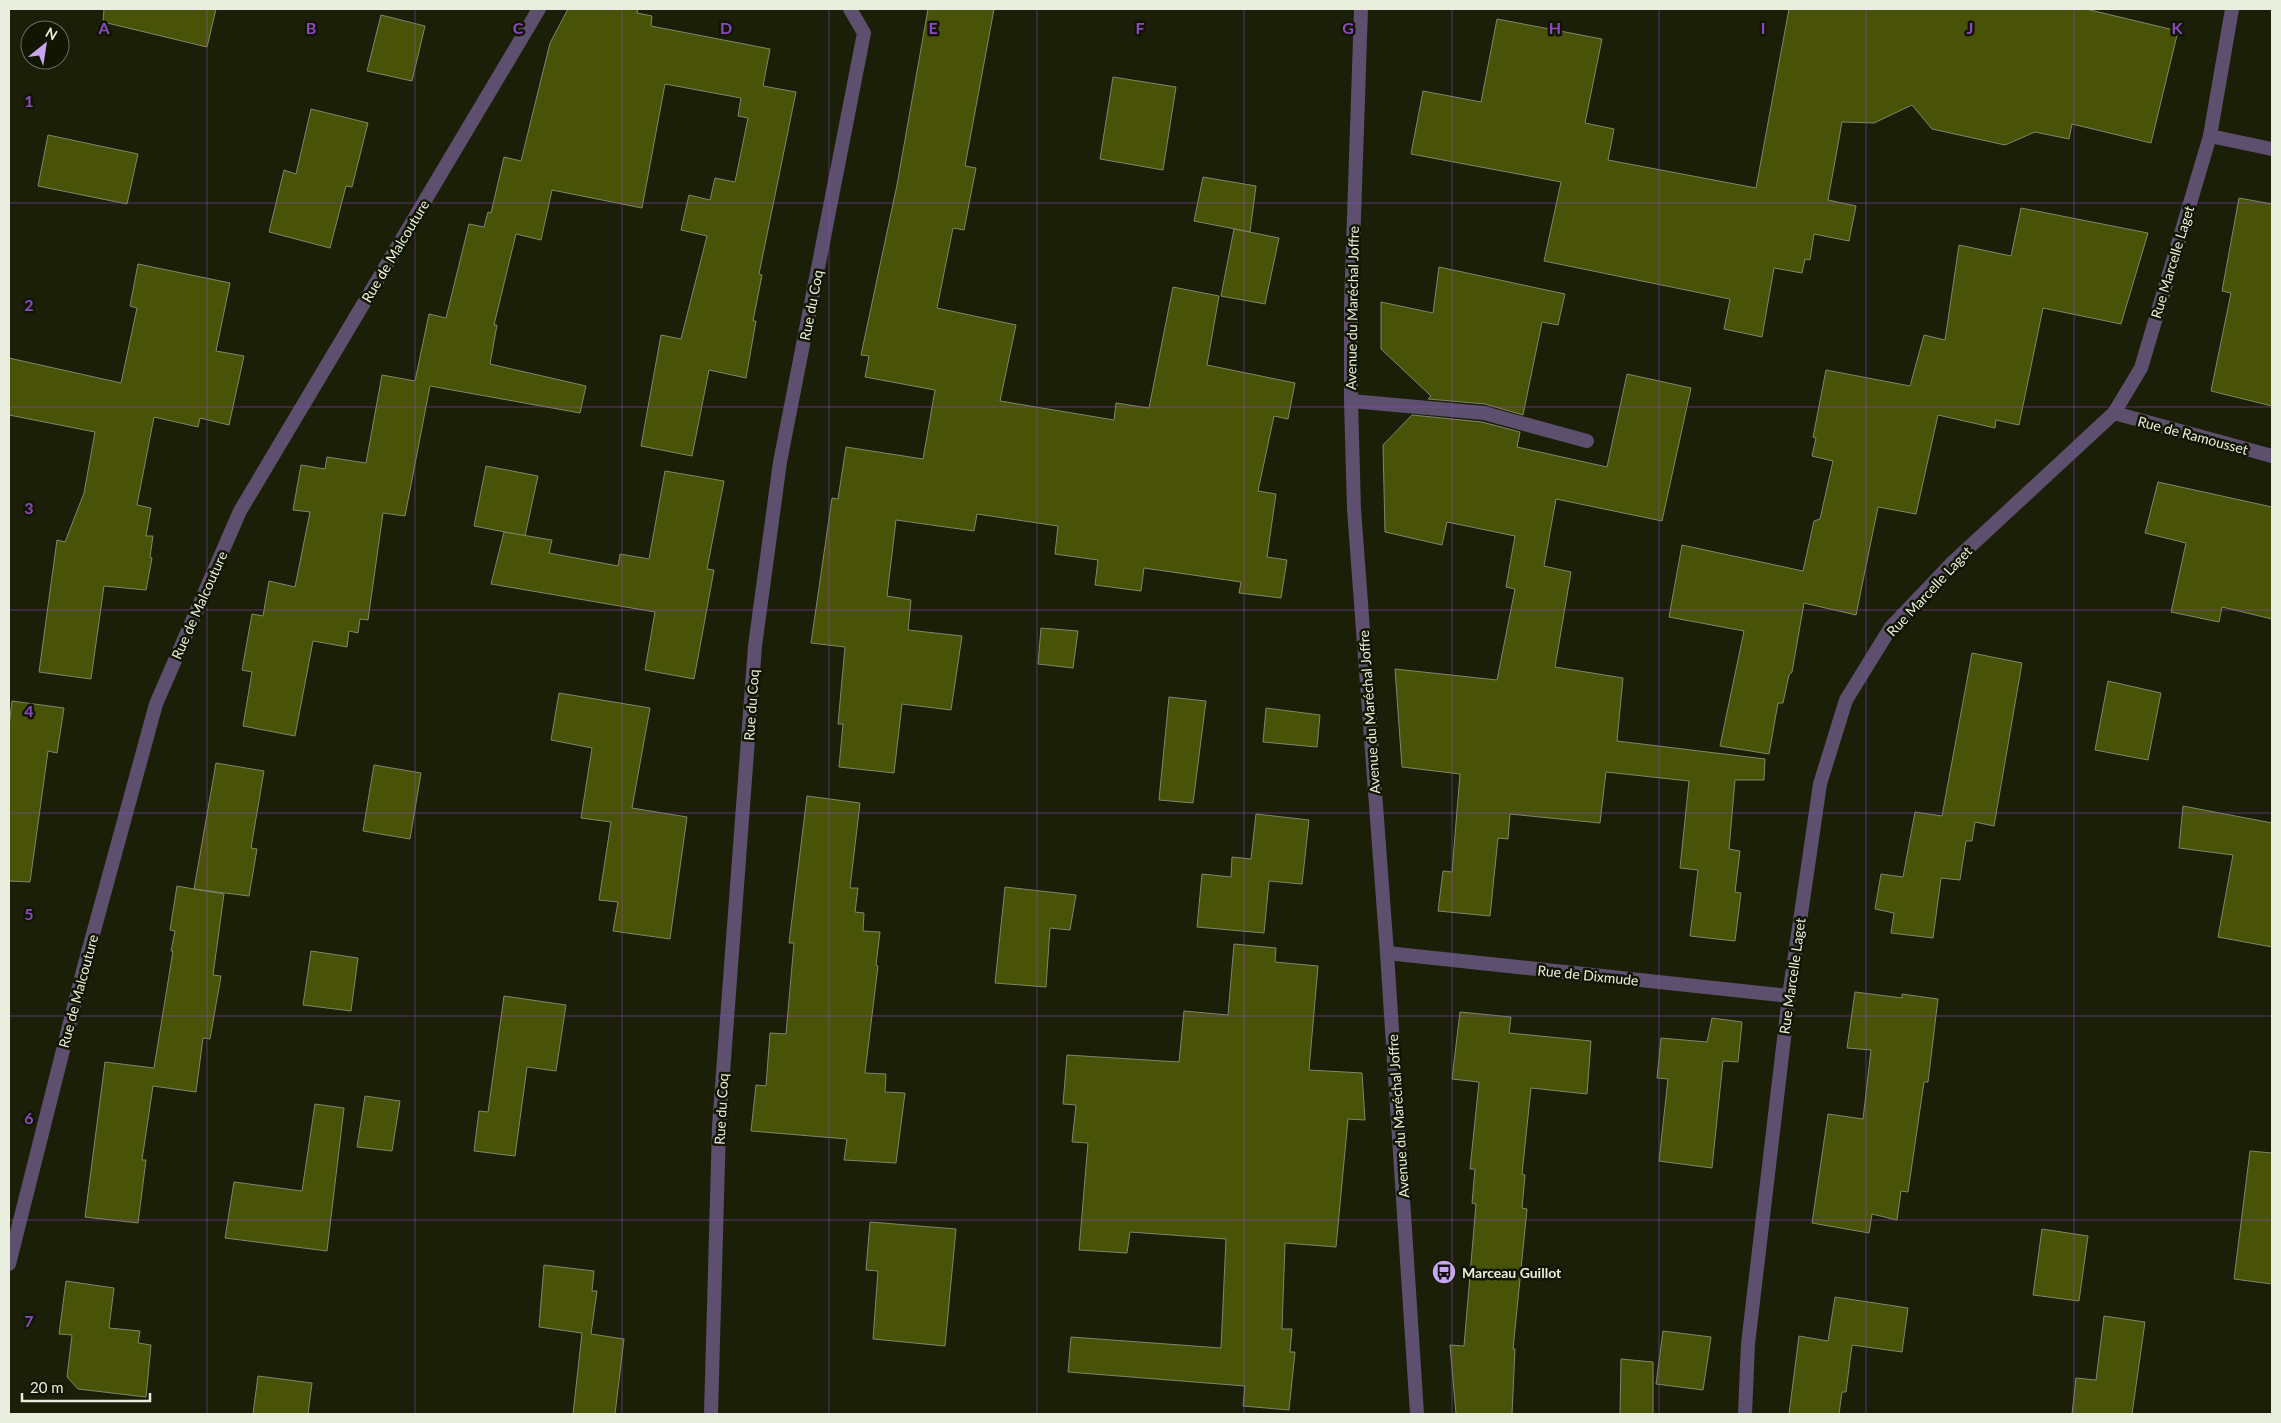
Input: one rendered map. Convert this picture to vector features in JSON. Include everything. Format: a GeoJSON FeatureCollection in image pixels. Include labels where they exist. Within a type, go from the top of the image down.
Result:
{"type":"FeatureCollection","features":[{"type":"Feature","properties":{"kind":"street","name":"Rue de Malcouture"},"geometry":{"type":"LineString","coordinates":[[9,1264],[81,977],[156,704],[240,511],[539,9]]}},
{"type":"Feature","properties":{"kind":"street","name":"Rue du Coq"},"geometry":{"type":"LineString","coordinates":[[712,1414],[719,1126],[755,646],[780,462],[864,33],[850,9]]}},
{"type":"Feature","properties":{"kind":"street","name":"Avenue du Maréchal Joffre"},"geometry":{"type":"LineString","coordinates":[[1361,9],[1351,306],[1354,509],[1387,953],[1417,1414]]}},
{"type":"Feature","properties":{"kind":"street","name":"Rue Marcelle Laget"},"geometry":{"type":"LineString","coordinates":[[1745,1414],[1748,1344],[1789,996],[1820,784],[1846,700],[1891,627],[1950,564],[2114,413],[2141,368],[2210,136],[2232,9]]}},
{"type":"Feature","properties":{"kind":"street"},"geometry":{"type":"LineString","coordinates":[[2210,136],[2272,149]]}},
{"type":"Feature","properties":{"kind":"street"},"geometry":{"type":"LineString","coordinates":[[1351,401],[1484,413],[1586,441]]}},
{"type":"Feature","properties":{"kind":"street","name":"Rue de Ramousset"},"geometry":{"type":"LineString","coordinates":[[2114,413],[2272,456]]}},
{"type":"Feature","properties":{"kind":"street","name":"Rue de Dixmude"},"geometry":{"type":"LineString","coordinates":[[1387,953],[1789,996]]}},
{"type":"Feature","properties":{"kind":"building"},"geometry":{"type":"Polygon","coordinates":[[[104,9],[216,9],[207,47],[103,22],[104,9]]]}},
{"type":"Feature","properties":{"kind":"building"},"geometry":{"type":"Polygon","coordinates":[[[568,9],[638,9],[637,13],[652,16],[651,26],[770,49],[763,86],[796,92],[759,274],[762,275],[753,321],[756,321],[746,378],[709,370],[692,456],[641,446],[661,335],[681,339],[707,236],[681,230],[689,195],[710,200],[715,178],[735,182],[748,118],[738,116],[741,98],[665,84],[642,208],[552,190],[541,240],[516,234],[494,325],[497,325],[490,364],[586,386],[580,413],[430,386],[405,516],[383,513],[368,620],[360,619],[358,633],[349,631],[347,647],[313,641],[295,736],[243,726],[252,672],[242,670],[252,614],[263,616],[269,581],[295,587],[310,512],[293,510],[301,465],[325,469],[327,457],[366,463],[382,375],[415,381],[429,314],[446,318],[469,224],[484,227],[488,212],[491,213],[504,157],[521,161],[550,43],[568,9]]]}},
{"type":"Feature","properties":{"kind":"building"},"geometry":{"type":"Polygon","coordinates":[[[928,9],[994,9],[965,166],[976,168],[964,230],[953,228],[937,308],[1016,325],[1000,401],[1114,420],[1116,403],[1149,408],[1173,287],[1219,296],[1207,365],[1295,383],[1288,419],[1274,416],[1258,491],[1276,494],[1267,557],[1287,560],[1281,598],[1239,593],[1241,582],[1144,568],[1141,591],[1095,585],[1098,560],[1055,554],[1058,526],[977,514],[974,531],[896,520],[887,596],[911,600],[908,630],[962,636],[951,710],[902,704],[894,773],[839,767],[843,724],[838,724],[845,647],[811,643],[832,498],[838,499],[846,447],[923,459],[935,390],[865,377],[869,356],[861,355],[897,185],[928,9]]]}},
{"type":"Feature","properties":{"kind":"building"},"geometry":{"type":"Polygon","coordinates":[[[1789,9],[2086,9],[2178,31],[2151,143],[2072,124],[2069,139],[2035,132],[2005,145],[1932,129],[1912,105],[1874,123],[1842,122],[1828,200],[1856,206],[1849,241],[1814,234],[1810,260],[1805,259],[1802,273],[1774,268],[1762,337],[1724,329],[1730,299],[1544,261],[1561,182],[1411,154],[1423,91],[1481,102],[1497,19],[1602,39],[1585,123],[1614,129],[1608,160],[1756,188],[1789,9]]]}},
{"type":"Feature","properties":{"kind":"building"},"geometry":{"type":"Polygon","coordinates":[[[381,15],[425,26],[412,81],[367,71],[381,15]]]}},
{"type":"Feature","properties":{"kind":"building"},"geometry":{"type":"Polygon","coordinates":[[[1113,77],[1176,87],[1163,170],[1100,159],[1113,77]]]}},
{"type":"Feature","properties":{"kind":"building"},"geometry":{"type":"Polygon","coordinates":[[[311,109],[368,123],[352,187],[346,186],[330,248],[269,232],[284,170],[296,174],[311,109]]]}},
{"type":"Feature","properties":{"kind":"building"},"geometry":{"type":"Polygon","coordinates":[[[48,135],[138,154],[127,204],[38,186],[48,135]]]}},
{"type":"Feature","properties":{"kind":"building"},"geometry":{"type":"Polygon","coordinates":[[[1203,177],[1256,186],[1250,232],[1194,221],[1203,177]]]}},
{"type":"Feature","properties":{"kind":"building"},"geometry":{"type":"Polygon","coordinates":[[[2239,198],[2272,204],[2272,406],[2211,391],[2231,293],[2222,291],[2239,198]]]}},
{"type":"Feature","properties":{"kind":"building"},"geometry":{"type":"Polygon","coordinates":[[[2021,208],[2148,233],[2121,324],[2043,308],[2019,425],[1996,420],[1995,428],[1938,415],[1916,514],[1878,507],[1856,615],[1804,603],[1792,672],[1789,675],[1783,703],[1778,703],[1769,754],[1720,746],[1744,631],[1669,617],[1682,545],[1803,571],[1814,521],[1820,519],[1833,461],[1812,456],[1816,438],[1813,437],[1826,370],[1910,386],[1924,335],[1945,340],[1959,245],[2011,256],[2021,208]]]}},
{"type":"Feature","properties":{"kind":"building"},"geometry":{"type":"Polygon","coordinates":[[[1234,229],[1279,238],[1265,304],[1221,296],[1234,229]]]}},
{"type":"Feature","properties":{"kind":"building"},"geometry":{"type":"Polygon","coordinates":[[[138,264],[230,283],[216,351],[244,356],[229,425],[200,418],[198,427],[154,417],[137,505],[151,508],[146,536],[153,536],[150,557],[152,558],[146,590],[104,586],[91,679],[39,672],[57,540],[65,542],[84,493],[95,432],[9,415],[9,358],[121,383],[137,308],[130,306],[138,264]]]}},
{"type":"Feature","properties":{"kind":"building"},"geometry":{"type":"Polygon","coordinates":[[[1439,267],[1565,294],[1558,325],[1542,322],[1523,415],[1485,404],[1428,399],[1431,396],[1381,349],[1381,302],[1433,313],[1439,267]]]}},
{"type":"Feature","properties":{"kind":"building"},"geometry":{"type":"Polygon","coordinates":[[[1627,374],[1691,388],[1662,521],[1556,499],[1544,566],[1571,572],[1555,667],[1623,678],[1617,741],[1765,759],[1764,780],[1735,780],[1729,849],[1740,851],[1735,892],[1741,893],[1735,941],[1690,936],[1698,870],[1680,868],[1689,781],[1606,772],[1600,823],[1510,814],[1508,839],[1498,838],[1490,916],[1438,911],[1443,871],[1452,872],[1460,774],[1402,767],[1395,669],[1497,680],[1515,589],[1506,587],[1515,536],[1447,522],[1442,545],[1385,532],[1383,445],[1412,415],[1482,422],[1520,432],[1517,447],[1607,467],[1627,374]]]}},
{"type":"Feature","properties":{"kind":"building"},"geometry":{"type":"Polygon","coordinates":[[[486,466],[538,476],[525,536],[474,526],[486,466]]]}},
{"type":"Feature","properties":{"kind":"building"},"geometry":{"type":"Polygon","coordinates":[[[665,471],[724,481],[707,569],[714,570],[694,679],[645,670],[655,612],[491,584],[504,532],[552,540],[549,553],[618,566],[620,554],[649,559],[665,471]]]}},
{"type":"Feature","properties":{"kind":"building"},"geometry":{"type":"Polygon","coordinates":[[[2158,482],[2272,507],[2272,619],[2222,607],[2219,622],[2171,612],[2186,543],[2145,533],[2158,482]]]}},
{"type":"Feature","properties":{"kind":"building"},"geometry":{"type":"Polygon","coordinates":[[[1041,628],[1078,631],[1073,668],[1038,664],[1041,628]]]}},
{"type":"Feature","properties":{"kind":"building"},"geometry":{"type":"Polygon","coordinates":[[[1972,653],[2022,663],[1994,826],[1975,822],[1972,841],[1966,841],[1960,880],[1941,878],[1933,938],[1891,933],[1894,913],[1875,909],[1881,874],[1903,877],[1915,812],[1942,816],[1972,653]]]}},
{"type":"Feature","properties":{"kind":"building"},"geometry":{"type":"Polygon","coordinates":[[[2108,681],[2161,693],[2148,760],[2095,750],[2108,681]]]}},
{"type":"Feature","properties":{"kind":"building"},"geometry":{"type":"Polygon","coordinates":[[[559,693],[650,708],[632,808],[687,817],[670,939],[613,931],[618,902],[599,900],[611,822],[581,818],[592,748],[551,740],[559,693]]]}},
{"type":"Feature","properties":{"kind":"building"},"geometry":{"type":"Polygon","coordinates":[[[1169,697],[1206,701],[1193,803],[1159,800],[1169,697]]]}},
{"type":"Feature","properties":{"kind":"building"},"geometry":{"type":"Polygon","coordinates":[[[12,701],[64,708],[57,753],[48,751],[30,882],[9,881],[9,726],[12,701]]]}},
{"type":"Feature","properties":{"kind":"building"},"geometry":{"type":"Polygon","coordinates":[[[1266,708],[1320,715],[1317,747],[1263,742],[1266,708]]]}},
{"type":"Feature","properties":{"kind":"building"},"geometry":{"type":"Polygon","coordinates":[[[216,763],[264,771],[251,848],[257,849],[249,896],[194,889],[216,763]]]}},
{"type":"Feature","properties":{"kind":"building"},"geometry":{"type":"Polygon","coordinates":[[[374,765],[421,773],[410,839],[363,831],[374,765]]]}},
{"type":"Feature","properties":{"kind":"building"},"geometry":{"type":"Polygon","coordinates":[[[807,796],[860,803],[850,888],[858,888],[855,912],[864,913],[863,931],[880,932],[876,965],[878,966],[865,1073],[886,1074],[885,1092],[905,1093],[896,1163],[844,1160],[847,1139],[751,1131],[756,1085],[766,1086],[770,1033],[786,1034],[794,943],[789,943],[807,796]]]}},
{"type":"Feature","properties":{"kind":"building"},"geometry":{"type":"Polygon","coordinates":[[[2183,806],[2272,823],[2272,947],[2218,937],[2233,855],[2179,848],[2183,806]]]}},
{"type":"Feature","properties":{"kind":"building"},"geometry":{"type":"Polygon","coordinates":[[[1256,814],[1309,820],[1302,884],[1269,881],[1264,933],[1197,927],[1202,874],[1231,877],[1232,857],[1251,859],[1256,814]]]}},
{"type":"Feature","properties":{"kind":"building"},"geometry":{"type":"Polygon","coordinates":[[[177,886],[224,894],[213,975],[221,976],[210,1039],[203,1038],[196,1092],[153,1086],[142,1160],[146,1160],[138,1223],[85,1217],[105,1062],[154,1068],[173,951],[171,951],[175,931],[170,930],[177,886]]]}},
{"type":"Feature","properties":{"kind":"building"},"geometry":{"type":"Polygon","coordinates":[[[1005,887],[1076,895],[1070,930],[1050,928],[1046,987],[995,983],[1005,887]]]}},
{"type":"Feature","properties":{"kind":"building"},"geometry":{"type":"Polygon","coordinates":[[[1234,944],[1276,948],[1275,962],[1318,966],[1309,1070],[1362,1073],[1365,1120],[1348,1119],[1336,1247],[1285,1243],[1282,1329],[1292,1329],[1290,1352],[1295,1352],[1289,1410],[1243,1406],[1245,1386],[1068,1372],[1071,1337],[1221,1348],[1226,1239],[1130,1232],[1127,1253],[1079,1250],[1088,1143],[1072,1142],[1076,1105],[1063,1104],[1067,1055],[1179,1062],[1184,1011],[1228,1015],[1234,944]]]}},
{"type":"Feature","properties":{"kind":"building"},"geometry":{"type":"Polygon","coordinates":[[[311,951],[358,958],[351,1011],[303,1005],[311,951]]]}},
{"type":"Feature","properties":{"kind":"building"},"geometry":{"type":"Polygon","coordinates":[[[1855,992],[1902,998],[1902,994],[1938,999],[1928,1082],[1924,1082],[1908,1192],[1901,1191],[1897,1220],[1872,1214],[1869,1233],[1812,1223],[1828,1114],[1863,1119],[1871,1050],[1847,1048],[1855,992]]]}},
{"type":"Feature","properties":{"kind":"building"},"geometry":{"type":"Polygon","coordinates":[[[504,996],[566,1005],[556,1071],[527,1067],[515,1156],[474,1151],[479,1111],[488,1112],[504,996]]]}},
{"type":"Feature","properties":{"kind":"building"},"geometry":{"type":"Polygon","coordinates":[[[1460,1012],[1511,1017],[1509,1033],[1591,1041],[1587,1094],[1531,1088],[1522,1174],[1525,1175],[1522,1208],[1527,1209],[1513,1349],[1515,1349],[1512,1414],[1456,1414],[1450,1345],[1464,1346],[1476,1204],[1472,1203],[1475,1169],[1470,1169],[1479,1082],[1452,1079],[1460,1012]]]}},
{"type":"Feature","properties":{"kind":"building"},"geometry":{"type":"Polygon","coordinates":[[[1712,1018],[1742,1022],[1738,1062],[1723,1061],[1712,1168],[1659,1161],[1668,1079],[1657,1078],[1661,1038],[1707,1042],[1712,1018]]]}},
{"type":"Feature","properties":{"kind":"building"},"geometry":{"type":"Polygon","coordinates":[[[365,1096],[400,1101],[392,1151],[357,1147],[365,1096]]]}},
{"type":"Feature","properties":{"kind":"building"},"geometry":{"type":"Polygon","coordinates":[[[315,1104],[344,1108],[327,1251],[225,1238],[234,1182],[302,1191],[315,1104]]]}},
{"type":"Feature","properties":{"kind":"building"},"geometry":{"type":"Polygon","coordinates":[[[2250,1151],[2272,1153],[2272,1284],[2234,1279],[2250,1151]]]}},
{"type":"Feature","properties":{"kind":"building"},"geometry":{"type":"Polygon","coordinates":[[[870,1222],[956,1229],[945,1346],[873,1339],[878,1271],[866,1270],[870,1222]]]}},
{"type":"Feature","properties":{"kind":"building"},"geometry":{"type":"Polygon","coordinates":[[[2042,1229],[2088,1236],[2079,1301],[2033,1295],[2042,1229]]]}},
{"type":"Feature","properties":{"kind":"building"},"geometry":{"type":"Polygon","coordinates":[[[544,1265],[594,1271],[592,1291],[597,1291],[591,1334],[624,1339],[615,1414],[573,1414],[582,1333],[539,1327],[544,1265]]]}},
{"type":"Feature","properties":{"kind":"building"},"geometry":{"type":"Polygon","coordinates":[[[66,1281],[114,1288],[109,1328],[140,1331],[138,1343],[151,1345],[146,1397],[78,1389],[67,1377],[72,1335],[59,1334],[66,1281]]]}},
{"type":"Feature","properties":{"kind":"building"},"geometry":{"type":"Polygon","coordinates":[[[1835,1297],[1908,1308],[1902,1352],[1852,1345],[1846,1392],[1842,1392],[1839,1414],[1789,1414],[1799,1336],[1828,1341],[1835,1297]]]}},
{"type":"Feature","properties":{"kind":"building"},"geometry":{"type":"Polygon","coordinates":[[[2104,1316],[2145,1322],[2132,1414],[2072,1414],[2076,1378],[2096,1380],[2104,1316]]]}},
{"type":"Feature","properties":{"kind":"building"},"geometry":{"type":"Polygon","coordinates":[[[1663,1331],[1711,1337],[1703,1390],[1656,1384],[1663,1331]]]}},
{"type":"Feature","properties":{"kind":"building"},"geometry":{"type":"Polygon","coordinates":[[[1621,1359],[1653,1362],[1653,1414],[1620,1414],[1621,1359]]]}},
{"type":"Feature","properties":{"kind":"building"},"geometry":{"type":"Polygon","coordinates":[[[258,1376],[312,1383],[308,1414],[253,1414],[258,1376]]]}},
{"type":"Feature","properties":{"kind":"place","name":"Marceau Guillot"},"geometry":{"type":"Point","coordinates":[1444,1272]}}]}
